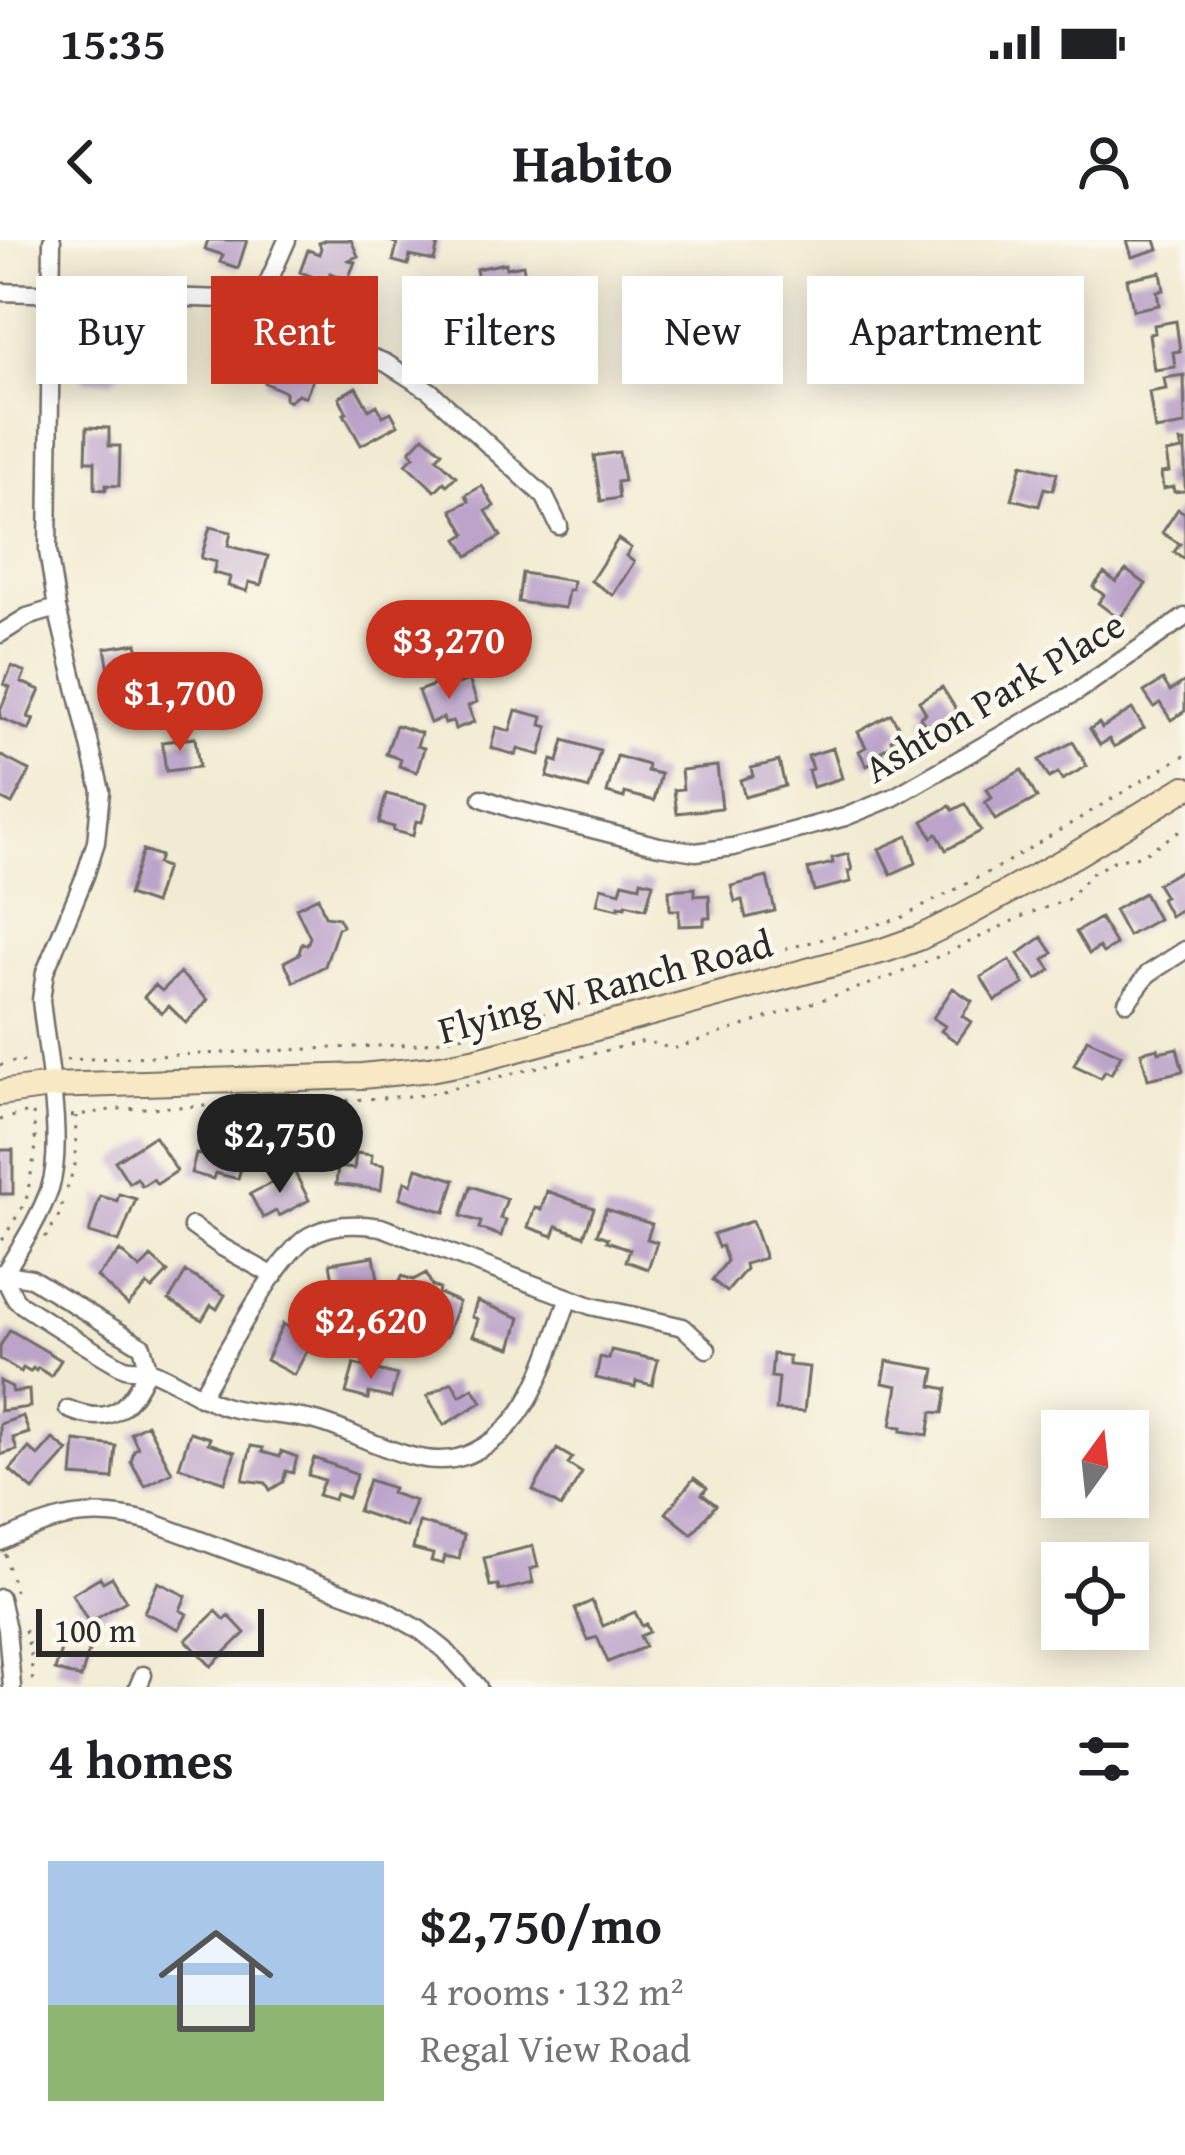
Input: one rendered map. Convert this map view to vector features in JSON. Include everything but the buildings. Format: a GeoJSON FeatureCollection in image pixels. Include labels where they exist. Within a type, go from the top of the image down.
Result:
{"type":"FeatureCollection","features":[{"type":"Feature","properties":{"kind":"street"},"geometry":{"type":"LineString","coordinates":[[52,240],[52,276]]}},
{"type":"Feature","properties":{"kind":"street"},"geometry":{"type":"LineString","coordinates":[[271,276],[286,240]]}},
{"type":"Feature","properties":{"kind":"street"},"geometry":{"type":"LineString","coordinates":[[0,292],[36,294]]}},
{"type":"Feature","properties":{"kind":"street"},"geometry":{"type":"LineString","coordinates":[[378,360],[414,379],[545,497],[559,526]]}},
{"type":"Feature","properties":{"kind":"street"},"geometry":{"type":"LineString","coordinates":[[1,1276],[41,1208],[53,1175],[55,1129],[41,1000],[45,972],[91,859],[101,808],[98,773],[51,575],[47,526],[50,384]]}},
{"type":"Feature","properties":{"kind":"street"},"geometry":{"type":"LineString","coordinates":[[0,634],[28,617],[57,608]]}},
{"type":"Feature","properties":{"kind":"street","name":"Ashton Park Place"},"geometry":{"type":"LineString","coordinates":[[482,798],[680,850],[733,848],[845,817],[894,797],[1078,691],[1185,617]]}},
{"type":"Feature","properties":{"kind":"street","name":"Flying W Ranch Road"},"geometry":{"type":"LineString","coordinates":[[0,1094],[50,1087],[362,1076],[477,1060],[919,938],[1075,855],[1185,788]]}},
{"type":"Feature","properties":{"kind":"street"},"geometry":{"type":"LineString","coordinates":[[1126,1002],[1148,974],[1185,950]]}},
{"type":"Feature","properties":{"kind":"street"},"geometry":{"type":"LineString","coordinates":[[192,1226],[274,1276]]}},
{"type":"Feature","properties":{"kind":"street"},"geometry":{"type":"LineString","coordinates":[[200,1397],[274,1276],[299,1244],[328,1227],[382,1227],[591,1306],[683,1327],[707,1349]]}},
{"type":"Feature","properties":{"kind":"street"},"geometry":{"type":"LineString","coordinates":[[1,1276],[16,1300],[125,1368],[148,1368],[227,1407],[326,1424],[402,1453],[437,1459],[457,1459],[500,1437],[523,1411],[569,1298]]}},
{"type":"Feature","properties":{"kind":"street"},"geometry":{"type":"LineString","coordinates":[[1,1276],[32,1278],[142,1346],[148,1368],[125,1406],[97,1418],[68,1408]]}},
{"type":"Feature","properties":{"kind":"street"},"geometry":{"type":"LineString","coordinates":[[457,1459],[460,1480]]}},
{"type":"Feature","properties":{"kind":"street"},"geometry":{"type":"LineString","coordinates":[[0,1542],[40,1523],[86,1513],[151,1522],[388,1611],[445,1650],[478,1687]]}},
{"type":"Feature","properties":{"kind":"street"},"geometry":{"type":"LineString","coordinates":[[0,1598],[8,1629],[12,1687]]}},
{"type":"Feature","properties":{"kind":"path"},"geometry":{"type":"LineString","coordinates":[[22,1059],[421,1044],[488,1029],[901,918],[1000,866],[1185,755]]}},
{"type":"Feature","properties":{"kind":"path"},"geometry":{"type":"LineString","coordinates":[[0,1120],[33,1111],[37,1147],[26,1201],[0,1244]]}}]}
